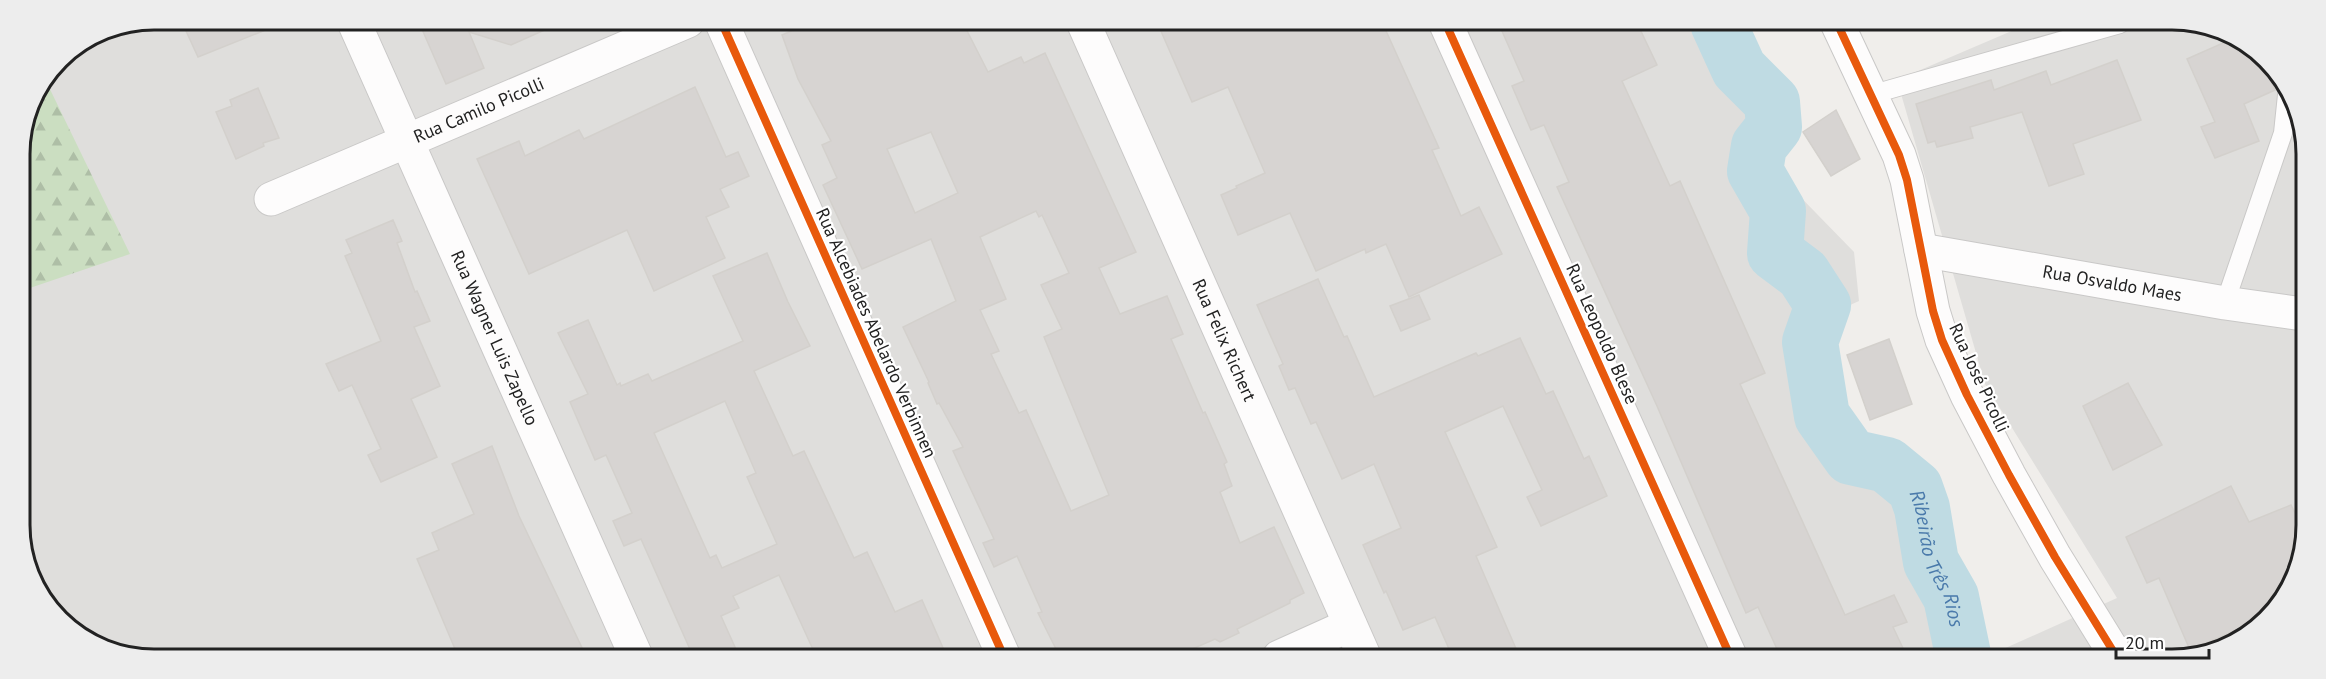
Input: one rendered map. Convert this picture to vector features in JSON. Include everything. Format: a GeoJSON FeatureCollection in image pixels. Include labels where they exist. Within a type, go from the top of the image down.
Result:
{"type":"FeatureCollection","features":[{"type":"Feature","properties":{"kind":"street","name":"Rua Wagner Luis Zapello"},"geometry":{"type":"LineString","coordinates":[[356,30],[633,649]]}},
{"type":"Feature","properties":{"kind":"street","name":"Rua Camilo Picolli"},"geometry":{"type":"LineString","coordinates":[[271,199],[667,30]]}},
{"type":"Feature","properties":{"kind":"street","name":"Rua Alcebiades Abelardo Verbinnen"},"geometry":{"type":"LineString","coordinates":[[725,30],[1000,649]]}},
{"type":"Feature","properties":{"kind":"street","name":"Rua Felix Richert"},"geometry":{"type":"LineString","coordinates":[[1087,30],[1361,649]]}},
{"type":"Feature","properties":{"kind":"street","name":"Rua Leopoldo Blese"},"geometry":{"type":"LineString","coordinates":[[1449,30],[1727,649]]}},
{"type":"Feature","properties":{"kind":"street","name":"Rua José Picolli"},"geometry":{"type":"LineString","coordinates":[[1840,30],[1902,163],[1933,311],[1942,340],[1967,395],[2055,557],[2112,649]]}},
{"type":"Feature","properties":{"kind":"street","name":"Rua Osvaldo Maes"},"geometry":{"type":"LineString","coordinates":[[1921,250],[2225,303],[2296,313]]}},
{"type":"Feature","properties":{"kind":"street"},"geometry":{"type":"LineString","coordinates":[[1297,649],[1350,625]]}},
{"type":"Feature","properties":{"kind":"lane"},"geometry":{"type":"LineString","coordinates":[[1870,95],[2099,30]]}},
{"type":"Feature","properties":{"kind":"lane"},"geometry":{"type":"LineString","coordinates":[[2225,303],[2283,133],[2286,106]]}},
{"type":"Feature","properties":{"kind":"shaded area"},"geometry":{"type":"Polygon","coordinates":[[[146,30],[1710,30],[1736,95],[1777,173],[1854,252],[1859,301],[1850,305],[1828,329],[1822,416],[1859,434],[1896,493],[1976,649],[154,649],[122,645],[92,632],[66,613],[43,580],[32,549],[30,533],[30,146],[34,122],[39,106],[51,85],[66,66],[78,56],[106,39],[146,30]]]}},
{"type":"Feature","properties":{"kind":"shaded area"},"geometry":{"type":"Polygon","coordinates":[[[2014,30],[2172,30],[2204,34],[2220,39],[2260,66],[2275,85],[2283,99],[2294,130],[2296,154],[2295,541],[2289,565],[2275,594],[2260,613],[2234,632],[2220,640],[2180,649],[2004,649],[2117,598],[1985,384],[1897,80],[2014,30]]]}},
{"type":"Feature","properties":{"kind":"green space"},"geometry":{"type":"Polygon","coordinates":[[[49,88],[130,254],[30,288],[30,146],[39,106],[49,88]]]}},
{"type":"Feature","properties":{"kind":"building"},"geometry":{"type":"Polygon","coordinates":[[[186,30],[266,30],[198,57],[186,30]]]}},
{"type":"Feature","properties":{"kind":"building"},"geometry":{"type":"Polygon","coordinates":[[[422,30],[545,30],[511,45],[469,32],[484,68],[446,84],[422,30]]]}},
{"type":"Feature","properties":{"kind":"building"},"geometry":{"type":"Polygon","coordinates":[[[794,30],[967,30],[988,72],[1021,57],[1024,63],[1045,53],[1136,252],[1099,268],[1120,314],[1167,296],[1183,334],[1171,339],[1227,462],[1224,464],[1232,486],[1220,492],[1240,543],[1274,527],[1304,593],[1290,600],[1290,603],[1237,629],[1239,633],[1220,642],[1215,639],[1192,649],[1056,649],[1038,613],[1042,612],[1017,556],[994,567],[983,543],[994,539],[953,451],[963,447],[939,403],[937,404],[903,327],[956,301],[931,239],[862,269],[823,185],[837,178],[822,145],[831,141],[798,79],[782,35],[794,30]],[[931,132],[887,149],[915,213],[958,193],[931,132]],[[1036,211],[980,237],[1006,299],[980,310],[999,351],[991,354],[1019,413],[1026,410],[1071,511],[1109,495],[1044,337],[1062,329],[1041,285],[1069,273],[1042,215],[1039,217],[1036,211]]]}},
{"type":"Feature","properties":{"kind":"building"},"geometry":{"type":"Polygon","coordinates":[[[1160,30],[1386,30],[1439,148],[1432,150],[1461,216],[1479,207],[1502,254],[1409,297],[1386,244],[1366,253],[1365,249],[1316,271],[1290,213],[1238,235],[1221,195],[1265,173],[1228,87],[1192,102],[1160,30]]]}},
{"type":"Feature","properties":{"kind":"building"},"geometry":{"type":"Polygon","coordinates":[[[1502,30],[1640,30],[1657,65],[1622,81],[1670,186],[1680,181],[1765,373],[1740,384],[1845,615],[1894,595],[1907,622],[1893,627],[1903,649],[1777,649],[1758,607],[1746,613],[1657,406],[1557,187],[1569,182],[1544,125],[1531,130],[1512,86],[1524,81],[1502,30]]]}},
{"type":"Feature","properties":{"kind":"building"},"geometry":{"type":"Polygon","coordinates":[[[2225,42],[2260,66],[2270,79],[2275,90],[2244,104],[2259,141],[2215,158],[2201,127],[2215,122],[2187,59],[2225,42]]]}},
{"type":"Feature","properties":{"kind":"building"},"geometry":{"type":"Polygon","coordinates":[[[2117,60],[2141,120],[2073,144],[2084,174],[2049,186],[2022,112],[1970,127],[1973,138],[1937,147],[1935,141],[1928,143],[1916,104],[1991,80],[1994,90],[2046,71],[2051,85],[2117,60]]]}},
{"type":"Feature","properties":{"kind":"building"},"geometry":{"type":"Polygon","coordinates":[[[695,87],[726,157],[738,152],[749,176],[720,189],[729,207],[706,217],[725,258],[654,291],[627,230],[529,274],[477,159],[519,141],[525,156],[579,130],[584,139],[695,87]]]}},
{"type":"Feature","properties":{"kind":"building"},"geometry":{"type":"Polygon","coordinates":[[[258,88],[279,138],[263,143],[264,146],[236,159],[216,112],[232,106],[230,100],[258,88]]]}},
{"type":"Feature","properties":{"kind":"building"},"geometry":{"type":"Polygon","coordinates":[[[1836,110],[1860,159],[1831,176],[1803,132],[1836,110]]]}},
{"type":"Feature","properties":{"kind":"building"},"geometry":{"type":"Polygon","coordinates":[[[393,220],[402,241],[397,243],[415,292],[417,291],[430,321],[414,327],[440,386],[411,399],[437,457],[381,482],[368,455],[381,449],[352,385],[339,391],[326,364],[381,341],[345,256],[352,253],[346,240],[393,220]]]}},
{"type":"Feature","properties":{"kind":"building"},"geometry":{"type":"Polygon","coordinates":[[[767,253],[810,346],[754,371],[793,456],[804,451],[854,558],[867,552],[895,612],[922,600],[943,649],[813,649],[779,575],[733,596],[739,608],[721,616],[736,649],[690,649],[641,539],[624,546],[613,521],[632,513],[606,455],[595,460],[570,402],[588,394],[558,333],[588,320],[617,385],[620,383],[621,386],[648,374],[652,381],[743,341],[713,276],[767,253]],[[725,401],[654,433],[710,558],[716,555],[722,568],[777,544],[747,477],[756,473],[725,401]]]}},
{"type":"Feature","properties":{"kind":"building"},"geometry":{"type":"Polygon","coordinates":[[[1318,279],[1374,397],[1476,353],[1478,356],[1520,338],[1546,394],[1553,391],[1584,459],[1589,456],[1607,496],[1541,526],[1527,497],[1542,490],[1503,406],[1445,432],[1497,547],[1476,556],[1516,649],[1449,649],[1435,617],[1403,630],[1363,545],[1401,528],[1374,464],[1342,479],[1316,422],[1311,424],[1295,388],[1289,390],[1279,366],[1283,364],[1257,305],[1318,279]]]}},
{"type":"Feature","properties":{"kind":"building"},"geometry":{"type":"Polygon","coordinates":[[[1419,295],[1430,319],[1401,331],[1390,306],[1419,295]]]}},
{"type":"Feature","properties":{"kind":"building"},"geometry":{"type":"Polygon","coordinates":[[[1889,339],[1912,404],[1870,420],[1847,355],[1889,339]]]}},
{"type":"Feature","properties":{"kind":"building"},"geometry":{"type":"Polygon","coordinates":[[[2128,383],[2162,445],[2113,470],[2083,406],[2128,383]]]}},
{"type":"Feature","properties":{"kind":"building"},"geometry":{"type":"Polygon","coordinates":[[[492,446],[519,516],[583,649],[455,649],[417,559],[439,550],[432,533],[474,514],[452,464],[492,446]]]}},
{"type":"Feature","properties":{"kind":"building"},"geometry":{"type":"Polygon","coordinates":[[[2231,486],[2249,522],[2291,505],[2296,515],[2292,557],[2275,594],[2260,613],[2248,623],[2196,647],[2189,648],[2159,578],[2147,583],[2126,537],[2231,486]]]}},
{"type":"Feature","properties":{"kind":"waterway","name":"Ribeirão Três Rios"},"geometry":{"type":"LineString","coordinates":[[1721,30],[1739,69],[1772,102],[1774,127],[1759,146],[1755,171],[1778,211],[1775,253],[1803,274],[1823,305],[1810,342],[1822,416],[1851,457],[1887,465],[1915,488],[1922,508],[1931,562],[1951,597],[1962,649]]}},
{"type":"Feature","properties":{"kind":"cycle path"},"geometry":{"type":"LineString","coordinates":[[725,30],[1000,649]]}},
{"type":"Feature","properties":{"kind":"cycle path"},"geometry":{"type":"LineString","coordinates":[[1449,30],[1727,649]]}},
{"type":"Feature","properties":{"kind":"cycle path"},"geometry":{"type":"LineString","coordinates":[[1840,30],[1899,155],[1907,180],[1933,311],[1942,340],[1967,395],[2009,475],[2055,557],[2112,649]]}}]}
